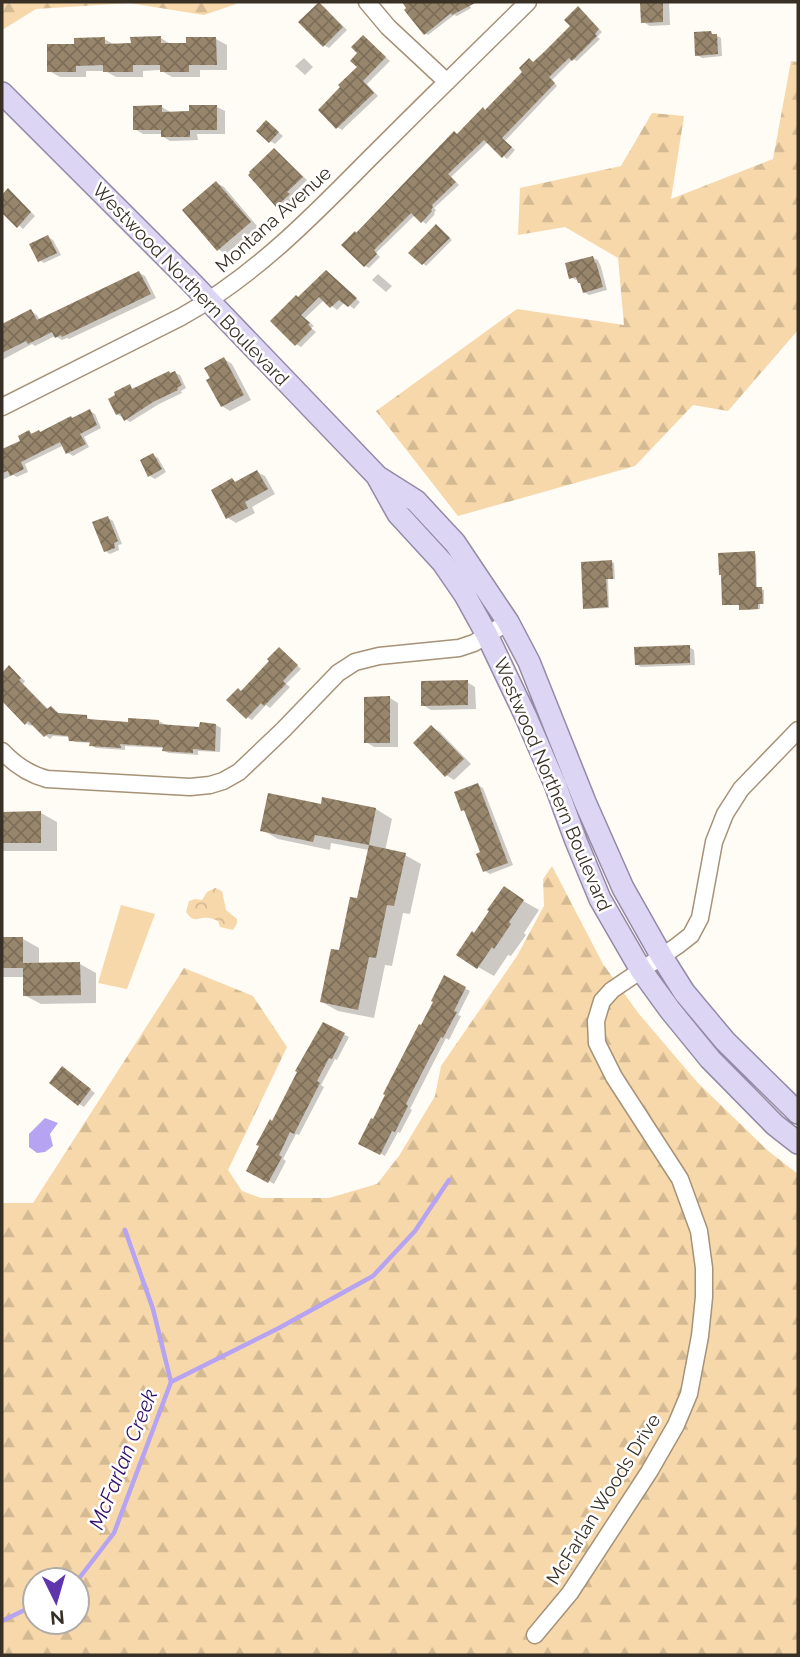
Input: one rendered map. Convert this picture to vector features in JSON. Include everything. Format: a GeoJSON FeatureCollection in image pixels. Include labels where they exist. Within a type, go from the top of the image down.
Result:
{"type":"FeatureCollection","features":[{"type":"Feature","properties":{"kind":"main road","name":"Westwood Northern Boulevard"},"geometry":{"type":"LineString","coordinates":[[2,93],[209,301],[378,477],[416,501],[455,543],[508,622],[529,662],[623,888],[662,957],[684,992],[725,1041],[798,1113]]}},
{"type":"Feature","properties":{"kind":"main road","name":"Westwood Northern Boulevard"},"geometry":{"type":"LineString","coordinates":[[378,477],[398,514],[443,563],[487,635],[555,784],[600,899],[641,970],[710,1059],[775,1125],[798,1143]]}},
{"type":"Feature","properties":{"kind":"street"},"geometry":{"type":"LineString","coordinates":[[367,2],[388,27],[447,82]]}},
{"type":"Feature","properties":{"kind":"street","name":"Montana Avenue"},"geometry":{"type":"LineString","coordinates":[[2,407],[209,301],[248,271],[300,228],[528,2]]}},
{"type":"Feature","properties":{"kind":"street"},"geometry":{"type":"LineString","coordinates":[[2,751],[25,771],[47,779],[190,787],[210,785],[239,772],[338,673],[355,662],[379,656],[460,648],[474,643],[508,622]]}},
{"type":"Feature","properties":{"kind":"street","name":"McFarlan Woods Drive"},"geometry":{"type":"LineString","coordinates":[[535,1635],[570,1593],[649,1472],[676,1425],[689,1394],[696,1363],[704,1297],[704,1268],[699,1231],[680,1179],[614,1076],[597,1043],[596,1021],[602,1002],[612,990],[691,935],[700,918],[714,842],[725,814],[741,789],[798,730]]}},
{"type":"Feature","properties":{"kind":"green space"},"geometry":{"type":"Polygon","coordinates":[[[2,2],[236,2],[236,4],[204,15],[129,3],[36,9],[2,30],[2,2]]]}},
{"type":"Feature","properties":{"kind":"green space"},"geometry":{"type":"Polygon","coordinates":[[[791,61],[798,62],[798,330],[728,411],[693,405],[635,466],[458,516],[376,411],[517,309],[624,325],[618,258],[565,227],[518,235],[520,188],[621,166],[652,113],[684,116],[671,199],[773,159],[791,61]]]}},
{"type":"Feature","properties":{"kind":"green space"},"geometry":{"type":"Polygon","coordinates":[[[552,866],[603,964],[639,1014],[697,1082],[767,1150],[798,1174],[798,1655],[2,1655],[2,1203],[33,1203],[184,968],[253,996],[287,1047],[228,1170],[242,1191],[261,1198],[329,1198],[377,1184],[399,1156],[435,1096],[441,1066],[517,956],[544,906],[543,879],[552,866]]]}},
{"type":"Feature","properties":{"kind":"green space"},"geometry":{"type":"Polygon","coordinates":[[[215,888],[222,891],[226,910],[237,919],[233,930],[220,927],[218,921],[212,919],[194,919],[186,912],[189,901],[202,900],[207,892],[215,888]]]}},
{"type":"Feature","properties":{"kind":"green space"},"geometry":{"type":"Polygon","coordinates":[[[121,905],[155,914],[127,989],[98,983],[121,905]]]}},
{"type":"Feature","properties":{"kind":"shaded area"},"geometry":{"type":"Polygon","coordinates":[[[45,1118],[58,1123],[50,1134],[53,1146],[45,1152],[37,1153],[29,1147],[29,1134],[45,1118]]]}},
{"type":"Feature","properties":{"kind":"building"},"geometry":{"type":"Polygon","coordinates":[[[319,2],[343,27],[323,47],[298,22],[319,2]]]}},
{"type":"Feature","properties":{"kind":"building"},"geometry":{"type":"Polygon","coordinates":[[[402,2],[477,2],[452,15],[451,13],[424,35],[404,10],[406,8],[402,2]]]}},
{"type":"Feature","properties":{"kind":"building"},"geometry":{"type":"Polygon","coordinates":[[[640,2],[663,2],[663,22],[641,23],[640,2]]]}},
{"type":"Feature","properties":{"kind":"building"},"geometry":{"type":"Polygon","coordinates":[[[578,6],[599,29],[595,34],[597,36],[572,61],[569,58],[549,77],[555,83],[502,138],[512,147],[502,158],[484,140],[448,174],[456,182],[432,205],[432,211],[421,223],[411,213],[374,250],[377,254],[364,267],[341,245],[355,231],[356,233],[454,131],[457,134],[483,107],[485,110],[522,72],[519,68],[529,58],[533,62],[570,26],[564,20],[578,6]]]}},
{"type":"Feature","properties":{"kind":"building"},"geometry":{"type":"Polygon","coordinates":[[[711,31],[712,34],[717,34],[718,54],[695,56],[694,32],[711,31]]]}},
{"type":"Feature","properties":{"kind":"building"},"geometry":{"type":"Polygon","coordinates":[[[363,35],[386,57],[363,81],[374,93],[336,129],[318,110],[357,67],[350,61],[357,53],[351,47],[363,35]]]}},
{"type":"Feature","properties":{"kind":"building"},"geometry":{"type":"Polygon","coordinates":[[[161,36],[161,43],[186,43],[186,37],[216,37],[217,65],[189,65],[189,72],[160,72],[160,65],[133,65],[133,72],[103,72],[103,65],[76,66],[76,72],[47,72],[47,44],[74,44],[74,38],[105,37],[105,44],[131,43],[130,37],[161,36]]]}},
{"type":"Feature","properties":{"kind":"building"},"geometry":{"type":"Polygon","coordinates":[[[162,105],[162,112],[189,111],[189,105],[217,105],[217,130],[190,130],[190,137],[161,137],[161,130],[133,130],[133,106],[162,105]]]}},
{"type":"Feature","properties":{"kind":"building"},"geometry":{"type":"Polygon","coordinates":[[[266,120],[279,132],[269,143],[256,131],[266,120]]]}},
{"type":"Feature","properties":{"kind":"building"},"geometry":{"type":"Polygon","coordinates":[[[274,148],[303,177],[276,207],[248,175],[274,148]]]}},
{"type":"Feature","properties":{"kind":"building"},"geometry":{"type":"Polygon","coordinates":[[[216,181],[251,222],[217,251],[182,210],[216,181]]]}},
{"type":"Feature","properties":{"kind":"building"},"geometry":{"type":"Polygon","coordinates":[[[8,188],[31,212],[17,228],[2,213],[2,195],[8,188]]]}},
{"type":"Feature","properties":{"kind":"building"},"geometry":{"type":"Polygon","coordinates":[[[436,224],[450,238],[422,265],[408,253],[436,224]]]}},
{"type":"Feature","properties":{"kind":"building"},"geometry":{"type":"Polygon","coordinates":[[[48,235],[57,253],[38,262],[29,244],[48,235]]]}},
{"type":"Feature","properties":{"kind":"building"},"geometry":{"type":"Polygon","coordinates":[[[593,256],[603,287],[583,293],[576,277],[569,279],[565,263],[593,256]]]}},
{"type":"Feature","properties":{"kind":"building"},"geometry":{"type":"Polygon","coordinates":[[[326,270],[357,298],[348,307],[339,300],[330,308],[319,297],[301,315],[310,323],[308,324],[312,329],[295,346],[270,321],[326,270]]]}},
{"type":"Feature","properties":{"kind":"building"},"geometry":{"type":"Polygon","coordinates":[[[139,271],[151,294],[62,337],[61,335],[55,338],[52,332],[2,353],[2,324],[31,309],[37,320],[139,271]]]}},
{"type":"Feature","properties":{"kind":"building"},"geometry":{"type":"Polygon","coordinates":[[[224,357],[244,395],[221,407],[206,380],[210,378],[204,368],[224,357]]]}},
{"type":"Feature","properties":{"kind":"building"},"geometry":{"type":"Polygon","coordinates":[[[169,371],[175,371],[182,385],[178,390],[124,421],[120,413],[116,415],[108,399],[115,395],[114,392],[130,384],[132,389],[169,371]]]}},
{"type":"Feature","properties":{"kind":"building"},"geometry":{"type":"Polygon","coordinates":[[[90,409],[97,425],[80,434],[86,444],[66,454],[60,442],[21,462],[24,469],[10,476],[8,471],[2,473],[2,449],[20,441],[18,436],[29,430],[31,434],[39,430],[40,432],[90,409]]]}},
{"type":"Feature","properties":{"kind":"building"},"geometry":{"type":"Polygon","coordinates":[[[153,453],[162,469],[148,477],[140,460],[153,453]]]}},
{"type":"Feature","properties":{"kind":"building"},"geometry":{"type":"Polygon","coordinates":[[[257,470],[268,489],[245,502],[248,508],[226,519],[211,490],[232,478],[235,482],[257,470]]]}},
{"type":"Feature","properties":{"kind":"building"},"geometry":{"type":"Polygon","coordinates":[[[108,516],[118,541],[114,543],[115,548],[104,552],[92,522],[108,516]]]}},
{"type":"Feature","properties":{"kind":"building"},"geometry":{"type":"Polygon","coordinates":[[[755,551],[756,587],[762,587],[763,604],[758,604],[758,609],[739,610],[739,605],[722,605],[718,553],[755,551]]]}},
{"type":"Feature","properties":{"kind":"building"},"geometry":{"type":"Polygon","coordinates":[[[612,560],[613,579],[606,579],[608,607],[583,609],[581,562],[612,560]]]}},
{"type":"Feature","properties":{"kind":"building"},"geometry":{"type":"Polygon","coordinates":[[[690,645],[690,663],[635,665],[634,647],[690,645]]]}},
{"type":"Feature","properties":{"kind":"building"},"geometry":{"type":"Polygon","coordinates":[[[279,647],[298,665],[283,681],[286,684],[264,706],[261,703],[246,719],[226,700],[238,688],[241,691],[279,647]]]}},
{"type":"Feature","properties":{"kind":"building"},"geometry":{"type":"Polygon","coordinates":[[[9,665],[21,678],[19,680],[47,709],[51,706],[58,713],[87,715],[87,719],[128,722],[128,718],[159,720],[159,724],[199,727],[200,722],[216,724],[215,751],[162,751],[163,747],[120,744],[121,748],[89,746],[90,742],[69,741],[68,736],[48,734],[44,737],[28,721],[25,725],[2,701],[2,673],[9,665]]]}},
{"type":"Feature","properties":{"kind":"building"},"geometry":{"type":"Polygon","coordinates":[[[468,680],[468,705],[421,706],[421,681],[468,680]]]}},
{"type":"Feature","properties":{"kind":"building"},"geometry":{"type":"Polygon","coordinates":[[[390,696],[390,743],[364,743],[364,697],[390,696]]]}},
{"type":"Feature","properties":{"kind":"building"},"geometry":{"type":"Polygon","coordinates":[[[431,725],[464,759],[445,777],[413,743],[431,725]]]}},
{"type":"Feature","properties":{"kind":"building"},"geometry":{"type":"Polygon","coordinates":[[[478,783],[508,863],[483,872],[476,854],[480,852],[454,792],[478,783]]]}},
{"type":"Feature","properties":{"kind":"building"},"geometry":{"type":"Polygon","coordinates":[[[268,793],[321,804],[322,797],[376,808],[369,845],[315,835],[313,842],[260,831],[268,793]]]}},
{"type":"Feature","properties":{"kind":"building"},"geometry":{"type":"Polygon","coordinates":[[[41,811],[41,843],[2,843],[2,812],[41,811]]]}},
{"type":"Feature","properties":{"kind":"building"},"geometry":{"type":"Polygon","coordinates":[[[369,845],[406,853],[394,906],[387,905],[376,958],[369,957],[358,1010],[320,1002],[331,949],[339,950],[350,897],[357,898],[369,845]]]}},
{"type":"Feature","properties":{"kind":"building"},"geometry":{"type":"Polygon","coordinates":[[[504,886],[524,900],[494,949],[492,947],[477,969],[456,955],[472,931],[474,933],[504,886]]]}},
{"type":"Feature","properties":{"kind":"building"},"geometry":{"type":"Polygon","coordinates":[[[2,937],[23,937],[23,963],[80,962],[81,995],[23,996],[23,968],[2,968],[2,937]]]}},
{"type":"Feature","properties":{"kind":"building"},"geometry":{"type":"Polygon","coordinates":[[[444,975],[466,987],[454,1011],[457,1012],[428,1061],[395,1132],[392,1131],[380,1155],[358,1144],[419,1024],[421,1025],[433,1002],[431,1001],[444,975]]]}},
{"type":"Feature","properties":{"kind":"building"},"geometry":{"type":"Polygon","coordinates":[[[323,1022],[345,1033],[317,1081],[320,1083],[294,1134],[290,1132],[279,1155],[282,1157],[268,1183],[246,1171],[259,1146],[256,1145],[270,1119],[272,1121],[297,1072],[295,1071],[323,1022]]]}},
{"type":"Feature","properties":{"kind":"building"},"geometry":{"type":"Polygon","coordinates":[[[62,1066],[91,1089],[78,1106],[49,1083],[62,1066]]]}},
{"type":"Feature","properties":{"kind":"waterway"},"geometry":{"type":"LineString","coordinates":[[171,1382],[279,1328],[373,1276],[415,1231],[449,1180]]}},
{"type":"Feature","properties":{"kind":"waterway"},"geometry":{"type":"LineString","coordinates":[[125,1230],[153,1309],[171,1382]]}},
{"type":"Feature","properties":{"kind":"waterway","name":"McFarlan Creek"},"geometry":{"type":"LineString","coordinates":[[89,1566],[114,1533],[171,1382]]}},
{"type":"Feature","properties":{"kind":"waterway","name":"McFarlan Creek"},"geometry":{"type":"LineString","coordinates":[[2,1621],[21,1612]]}}]}
